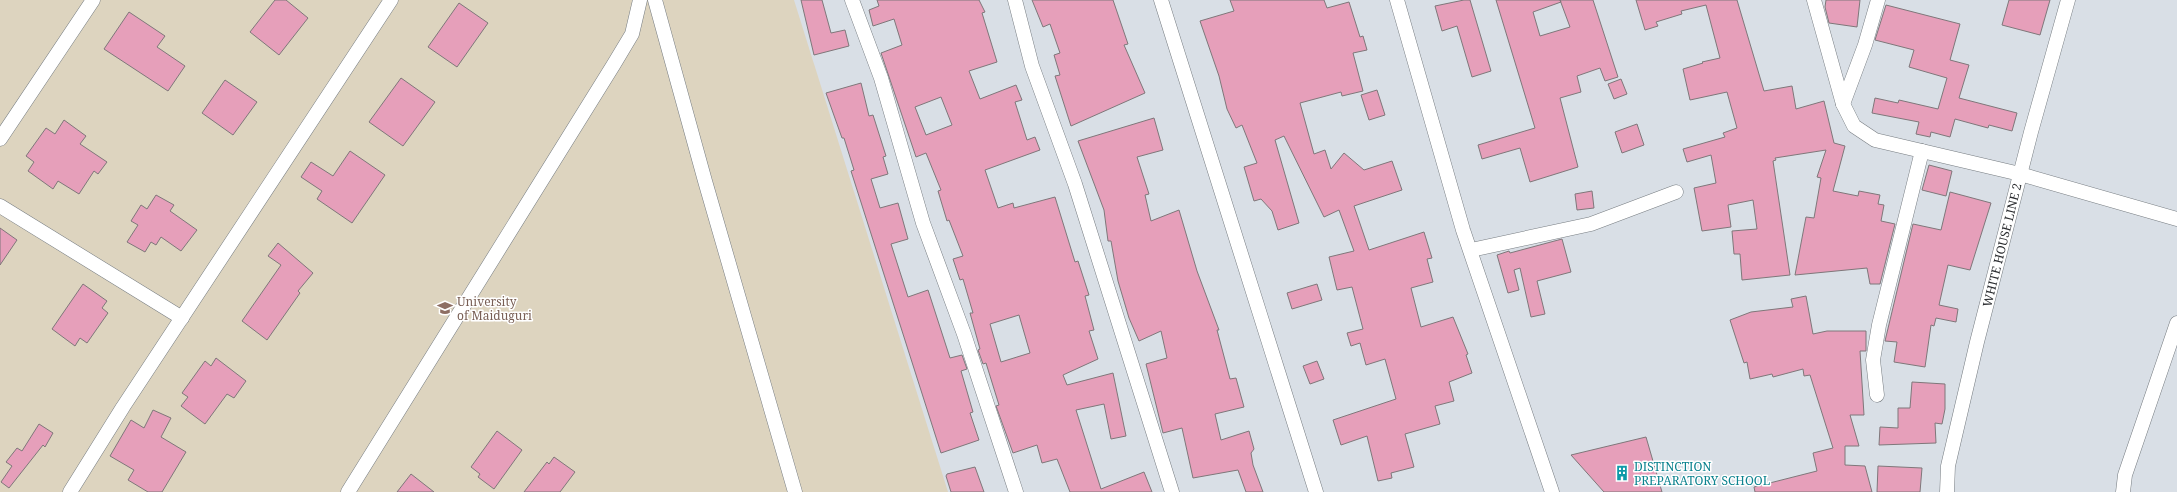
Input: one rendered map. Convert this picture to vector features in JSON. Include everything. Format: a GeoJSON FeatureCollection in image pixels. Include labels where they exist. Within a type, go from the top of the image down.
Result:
{"type":"FeatureCollection","features":[{"type":"Feature","properties":{"kind":"street"},"geometry":{"type":"LineString","coordinates":[[0,139],[93,0]]}},
{"type":"Feature","properties":{"kind":"street"},"geometry":{"type":"LineString","coordinates":[[70,492],[182,318],[391,0]]}},
{"type":"Feature","properties":{"kind":"street"},"geometry":{"type":"LineString","coordinates":[[348,492],[632,34],[640,0]]}},
{"type":"Feature","properties":{"kind":"street"},"geometry":{"type":"LineString","coordinates":[[655,0],[794,492]]}},
{"type":"Feature","properties":{"kind":"street"},"geometry":{"type":"LineString","coordinates":[[852,0],[880,78],[923,223],[964,334],[1016,492]]}},
{"type":"Feature","properties":{"kind":"street"},"geometry":{"type":"LineString","coordinates":[[1015,0],[1032,66],[1075,184],[1172,492]]}},
{"type":"Feature","properties":{"kind":"street"},"geometry":{"type":"LineString","coordinates":[[1161,0],[1316,492]]}},
{"type":"Feature","properties":{"kind":"street"},"geometry":{"type":"LineString","coordinates":[[1397,0],[1463,230],[1552,492]]}},
{"type":"Feature","properties":{"kind":"street"},"geometry":{"type":"LineString","coordinates":[[1814,0],[1843,104],[1854,126],[1875,140],[2020,174],[2177,220]]}},
{"type":"Feature","properties":{"kind":"street"},"geometry":{"type":"LineString","coordinates":[[1843,104],[1865,44],[1878,0]]}},
{"type":"Feature","properties":{"kind":"street","name":"WHITE HOUSE LINE 2"},"geometry":{"type":"LineString","coordinates":[[1947,492],[1948,466],[1977,342],[2020,174],[2068,0]]}},
{"type":"Feature","properties":{"kind":"street"},"geometry":{"type":"LineString","coordinates":[[1877,395],[1873,360],[1879,325],[1922,151]]}},
{"type":"Feature","properties":{"kind":"street"},"geometry":{"type":"LineString","coordinates":[[1471,250],[1591,224],[1676,192]]}},
{"type":"Feature","properties":{"kind":"street"},"geometry":{"type":"LineString","coordinates":[[0,206],[182,318]]}},
{"type":"Feature","properties":{"kind":"street"},"geometry":{"type":"LineString","coordinates":[[2123,492],[2125,475],[2177,322]]}},
{"type":"Feature","properties":{"kind":"shaded area","name":"University of Maiduguri"},"geometry":{"type":"Polygon","coordinates":[[[0,0],[794,0],[948,492],[0,492],[0,0]]]}},
{"type":"Feature","properties":{"kind":"building"},"geometry":{"type":"Polygon","coordinates":[[[275,0],[286,0],[308,18],[279,55],[250,32],[275,0]]]}},
{"type":"Feature","properties":{"kind":"building"},"geometry":{"type":"Polygon","coordinates":[[[801,0],[822,0],[831,33],[845,30],[849,46],[814,55],[801,0]]]}},
{"type":"Feature","properties":{"kind":"building"},"geometry":{"type":"Polygon","coordinates":[[[877,0],[979,0],[985,12],[982,13],[997,62],[969,71],[980,99],[1016,85],[1022,100],[1015,102],[1027,140],[1035,137],[1040,150],[985,170],[998,208],[1013,203],[1014,208],[1055,197],[1075,262],[1078,261],[1089,295],[1085,296],[1094,330],[1089,331],[1098,359],[1063,375],[1067,385],[1113,373],[1126,436],[1111,439],[1104,404],[1076,410],[1101,489],[1144,472],[1152,492],[1070,492],[1057,459],[1042,463],[1037,445],[1013,453],[996,406],[999,405],[986,363],[983,364],[978,350],[980,349],[970,313],[973,313],[963,279],[960,280],[953,259],[963,256],[949,220],[947,221],[938,191],[941,190],[926,153],[916,157],[881,53],[902,45],[894,19],[873,26],[869,10],[879,6],[877,0]],[[941,97],[915,107],[926,135],[952,125],[941,97]],[[1019,315],[990,324],[1001,362],[1030,353],[1019,315]]]}},
{"type":"Feature","properties":{"kind":"building"},"geometry":{"type":"Polygon","coordinates":[[[1032,0],[1113,0],[1128,44],[1124,45],[1145,93],[1071,126],[1055,76],[1060,75],[1054,55],[1060,53],[1050,24],[1043,27],[1032,0]]]}},
{"type":"Feature","properties":{"kind":"building"},"geometry":{"type":"Polygon","coordinates":[[[1230,0],[1324,0],[1327,8],[1349,2],[1360,37],[1363,36],[1367,50],[1353,53],[1363,91],[1342,96],[1341,92],[1300,103],[1314,154],[1325,150],[1331,169],[1344,153],[1364,170],[1392,161],[1402,190],[1354,206],[1369,250],[1424,232],[1432,258],[1427,259],[1433,282],[1411,288],[1421,327],[1453,317],[1468,354],[1466,355],[1472,373],[1449,382],[1454,401],[1435,406],[1440,424],[1405,434],[1414,467],[1391,473],[1392,478],[1378,481],[1367,436],[1341,445],[1333,420],[1396,399],[1385,359],[1366,365],[1360,343],[1351,346],[1347,333],[1363,329],[1352,287],[1337,290],[1329,257],[1354,251],[1339,210],[1324,217],[1284,136],[1275,140],[1299,223],[1278,230],[1272,211],[1261,199],[1254,201],[1244,167],[1257,163],[1242,125],[1236,128],[1227,109],[1219,76],[1200,21],[1234,11],[1230,0]]]}},
{"type":"Feature","properties":{"kind":"building"},"geometry":{"type":"Polygon","coordinates":[[[1470,0],[1491,71],[1472,77],[1457,26],[1442,31],[1435,6],[1470,0]]]}},
{"type":"Feature","properties":{"kind":"building"},"geometry":{"type":"Polygon","coordinates":[[[1496,0],[1593,0],[1618,77],[1605,81],[1600,68],[1577,76],[1581,92],[1560,98],[1578,167],[1530,182],[1520,148],[1482,159],[1478,145],[1535,128],[1496,0]],[[1561,2],[1533,12],[1540,36],[1570,27],[1561,2]]]}},
{"type":"Feature","properties":{"kind":"building"},"geometry":{"type":"Polygon","coordinates":[[[1636,0],[1737,0],[1764,91],[1792,86],[1796,109],[1824,101],[1834,143],[1845,146],[1833,191],[1858,196],[1859,191],[1880,195],[1878,204],[1884,205],[1881,221],[1895,224],[1880,284],[1870,284],[1867,268],[1795,275],[1806,217],[1814,218],[1821,178],[1817,177],[1826,150],[1775,158],[1776,160],[1773,161],[1790,275],[1742,280],[1740,254],[1734,254],[1732,231],[1757,229],[1753,200],[1728,205],[1731,227],[1702,231],[1694,188],[1716,183],[1711,155],[1687,162],[1683,149],[1725,137],[1723,133],[1737,128],[1727,92],[1690,100],[1683,69],[1703,63],[1702,62],[1720,58],[1706,5],[1681,11],[1682,14],[1656,22],[1658,26],[1645,30],[1636,0]]]}},
{"type":"Feature","properties":{"kind":"building"},"geometry":{"type":"Polygon","coordinates":[[[1826,0],[1860,0],[1857,27],[1829,23],[1825,7],[1826,0]]]}},
{"type":"Feature","properties":{"kind":"building"},"geometry":{"type":"Polygon","coordinates":[[[2009,0],[2050,0],[2040,35],[2002,25],[2009,0]]]}},
{"type":"Feature","properties":{"kind":"building"},"geometry":{"type":"Polygon","coordinates":[[[459,3],[488,23],[457,67],[428,47],[459,3]]]}},
{"type":"Feature","properties":{"kind":"building"},"geometry":{"type":"Polygon","coordinates":[[[1886,5],[1960,24],[1950,60],[1969,65],[1959,98],[2017,113],[2012,131],[1989,125],[1988,128],[1955,119],[1950,137],[1931,132],[1930,137],[1916,134],[1919,122],[1872,113],[1875,98],[1898,103],[1899,100],[1938,109],[1947,78],[1909,67],[1914,50],[1875,40],[1886,5]]]}},
{"type":"Feature","properties":{"kind":"building"},"geometry":{"type":"Polygon","coordinates":[[[129,12],[165,36],[157,47],[185,66],[168,91],[104,49],[129,12]]]}},
{"type":"Feature","properties":{"kind":"building"},"geometry":{"type":"Polygon","coordinates":[[[401,78],[435,102],[403,146],[369,122],[401,78]]]}},
{"type":"Feature","properties":{"kind":"building"},"geometry":{"type":"Polygon","coordinates":[[[1621,79],[1627,94],[1614,99],[1608,84],[1621,79]]]}},
{"type":"Feature","properties":{"kind":"building"},"geometry":{"type":"Polygon","coordinates":[[[225,80],[257,102],[233,135],[202,113],[225,80]]]}},
{"type":"Feature","properties":{"kind":"building"},"geometry":{"type":"Polygon","coordinates":[[[861,83],[869,116],[873,115],[886,156],[883,157],[888,174],[871,179],[880,208],[898,203],[908,239],[891,244],[908,297],[928,290],[950,358],[962,355],[967,369],[961,371],[973,412],[970,413],[979,440],[941,453],[851,171],[854,170],[844,138],[842,138],[826,93],[861,83]]]}},
{"type":"Feature","properties":{"kind":"building"},"geometry":{"type":"Polygon","coordinates":[[[1377,90],[1385,115],[1369,120],[1361,95],[1377,90]]]}},
{"type":"Feature","properties":{"kind":"building"},"geometry":{"type":"Polygon","coordinates":[[[1154,118],[1163,150],[1137,157],[1149,194],[1145,195],[1151,221],[1179,210],[1197,271],[1219,330],[1217,330],[1230,379],[1236,378],[1244,407],[1215,414],[1221,440],[1249,431],[1254,449],[1251,453],[1253,465],[1263,492],[1246,492],[1238,470],[1193,478],[1182,428],[1163,433],[1146,364],[1167,358],[1161,331],[1139,341],[1129,318],[1118,281],[1111,241],[1108,241],[1104,210],[1078,141],[1154,118]]]}},
{"type":"Feature","properties":{"kind":"building"},"geometry":{"type":"Polygon","coordinates":[[[64,120],[86,136],[80,144],[107,162],[98,174],[94,171],[79,194],[58,181],[53,189],[28,171],[34,162],[26,156],[46,128],[55,134],[64,120]]]}},
{"type":"Feature","properties":{"kind":"building"},"geometry":{"type":"Polygon","coordinates":[[[1637,124],[1644,145],[1622,153],[1615,132],[1637,124]]]}},
{"type":"Feature","properties":{"kind":"building"},"geometry":{"type":"Polygon","coordinates":[[[350,151],[385,175],[352,223],[317,199],[322,191],[301,177],[311,162],[333,176],[350,151]]]}},
{"type":"Feature","properties":{"kind":"building"},"geometry":{"type":"Polygon","coordinates":[[[1929,165],[1952,171],[1946,196],[1922,190],[1929,165]]]}},
{"type":"Feature","properties":{"kind":"building"},"geometry":{"type":"Polygon","coordinates":[[[1592,191],[1594,208],[1577,210],[1575,194],[1592,191]]]}},
{"type":"Feature","properties":{"kind":"building"},"geometry":{"type":"Polygon","coordinates":[[[1950,192],[1991,203],[1970,270],[1948,265],[1939,305],[1958,309],[1956,322],[1936,318],[1934,326],[1931,325],[1925,367],[1894,362],[1897,342],[1885,341],[1913,224],[1941,230],[1950,192]]]}},
{"type":"Feature","properties":{"kind":"building"},"geometry":{"type":"Polygon","coordinates":[[[156,195],[174,205],[170,211],[197,230],[181,251],[161,237],[156,245],[151,242],[145,252],[127,242],[138,225],[131,221],[141,205],[147,209],[156,195]]]}},
{"type":"Feature","properties":{"kind":"building"},"geometry":{"type":"Polygon","coordinates":[[[0,228],[17,240],[0,265],[0,228]]]}},
{"type":"Feature","properties":{"kind":"building"},"geometry":{"type":"Polygon","coordinates":[[[1562,239],[1571,272],[1537,281],[1545,314],[1531,317],[1520,268],[1514,270],[1519,290],[1508,293],[1497,255],[1562,239]]]}},
{"type":"Feature","properties":{"kind":"building"},"geometry":{"type":"Polygon","coordinates":[[[278,243],[313,273],[298,291],[300,293],[267,340],[242,321],[281,265],[268,256],[278,243]]]}},
{"type":"Feature","properties":{"kind":"building"},"geometry":{"type":"Polygon","coordinates":[[[83,284],[107,301],[102,308],[108,313],[87,343],[80,338],[75,346],[52,329],[83,284]]]}},
{"type":"Feature","properties":{"kind":"building"},"geometry":{"type":"Polygon","coordinates":[[[1317,284],[1322,300],[1292,309],[1287,293],[1317,284]]]}},
{"type":"Feature","properties":{"kind":"building"},"geometry":{"type":"Polygon","coordinates":[[[1806,296],[1813,334],[1827,331],[1866,331],[1866,351],[1860,351],[1864,415],[1850,415],[1859,446],[1845,446],[1845,465],[1865,466],[1872,492],[1755,492],[1754,487],[1817,471],[1813,453],[1833,448],[1810,375],[1804,376],[1803,369],[1773,377],[1772,374],[1750,379],[1747,362],[1744,363],[1730,320],[1751,312],[1793,307],[1791,299],[1806,296]]]}},
{"type":"Feature","properties":{"kind":"building"},"geometry":{"type":"Polygon","coordinates":[[[216,358],[246,381],[234,398],[227,394],[205,424],[181,406],[188,397],[182,393],[205,361],[211,366],[216,358]]]}},
{"type":"Feature","properties":{"kind":"building"},"geometry":{"type":"Polygon","coordinates":[[[1317,361],[1324,379],[1310,384],[1303,366],[1317,361]]]}},
{"type":"Feature","properties":{"kind":"building"},"geometry":{"type":"Polygon","coordinates":[[[1912,382],[1945,384],[1945,409],[1942,424],[1935,423],[1936,443],[1879,445],[1880,427],[1898,428],[1898,408],[1910,408],[1912,382]]]}},
{"type":"Feature","properties":{"kind":"building"},"geometry":{"type":"Polygon","coordinates":[[[153,410],[171,418],[161,437],[186,452],[162,492],[148,492],[128,480],[134,470],[110,456],[131,420],[144,428],[153,410]]]}},
{"type":"Feature","properties":{"kind":"building"},"geometry":{"type":"Polygon","coordinates":[[[39,424],[53,433],[45,447],[43,445],[9,488],[1,482],[12,466],[6,462],[17,448],[22,451],[39,424]]]}},
{"type":"Feature","properties":{"kind":"building"},"geometry":{"type":"Polygon","coordinates":[[[497,431],[522,450],[494,489],[478,477],[480,474],[471,467],[497,431]]]}},
{"type":"Feature","properties":{"kind":"building","name":"DISTINCTION PREPARATORY SCHOOL"},"geometry":{"type":"Polygon","coordinates":[[[1646,437],[1662,492],[1604,492],[1571,455],[1646,437]]]}},
{"type":"Feature","properties":{"kind":"building"},"geometry":{"type":"Polygon","coordinates":[[[554,457],[575,472],[560,492],[524,492],[547,462],[549,464],[554,457]]]}},
{"type":"Feature","properties":{"kind":"building"},"geometry":{"type":"Polygon","coordinates":[[[1878,466],[1922,468],[1920,492],[1877,492],[1878,466]]]}},
{"type":"Feature","properties":{"kind":"building"},"geometry":{"type":"Polygon","coordinates":[[[975,467],[984,492],[951,492],[946,476],[947,474],[975,467]]]}},
{"type":"Feature","properties":{"kind":"building"},"geometry":{"type":"Polygon","coordinates":[[[411,474],[434,492],[397,492],[411,474]]]}},
{"type":"Feature","properties":{"kind":"place","name":"University of Maiduguri"},"geometry":{"type":"Point","coordinates":[445,308]}},
{"type":"Feature","properties":{"kind":"place","name":"DISTINCTION PREPARATORY SCHOOL"},"geometry":{"type":"Point","coordinates":[1622,473]}}]}
